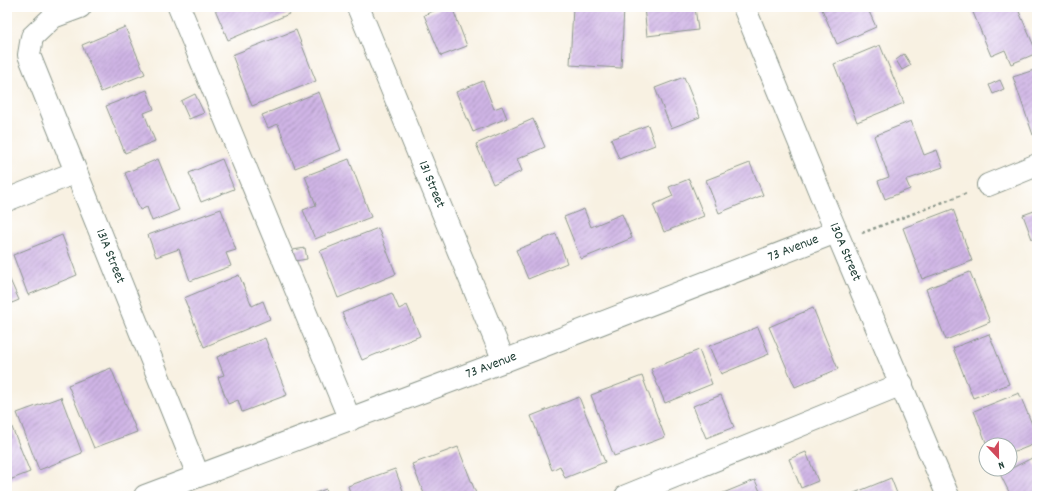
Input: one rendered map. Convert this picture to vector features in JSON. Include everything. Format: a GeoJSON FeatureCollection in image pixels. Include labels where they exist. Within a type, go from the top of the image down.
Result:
{"type":"FeatureCollection","features":[{"type":"Feature","properties":{"kind":"street","name":"131A Street"},"geometry":{"type":"LineString","coordinates":[[80,7],[53,17],[32,37],[29,55],[198,475]]}},
{"type":"Feature","properties":{"kind":"street"},"geometry":{"type":"LineString","coordinates":[[180,7],[350,420]]}},
{"type":"Feature","properties":{"kind":"street","name":"131 Street"},"geometry":{"type":"LineString","coordinates":[[358,7],[504,361]]}},
{"type":"Feature","properties":{"kind":"street","name":"130A Street"},"geometry":{"type":"LineString","coordinates":[[744,7],[836,232],[902,384],[948,496]]}},
{"type":"Feature","properties":{"kind":"street"},"geometry":{"type":"LineString","coordinates":[[988,185],[1037,166]]}},
{"type":"Feature","properties":{"kind":"street"},"geometry":{"type":"LineString","coordinates":[[7,200],[76,172]]}},
{"type":"Feature","properties":{"kind":"street","name":"73 Avenue"},"geometry":{"type":"LineString","coordinates":[[145,496],[198,475],[350,420],[836,232]]}},
{"type":"Feature","properties":{"kind":"street"},"geometry":{"type":"LineString","coordinates":[[626,496],[902,384]]}},
{"type":"Feature","properties":{"kind":"path"},"geometry":{"type":"LineString","coordinates":[[859,234],[988,185]]}},
{"type":"Feature","properties":{"kind":"building"},"geometry":{"type":"Polygon","coordinates":[[[214,7],[286,7],[289,14],[228,40],[214,7]]]}},
{"type":"Feature","properties":{"kind":"building"},"geometry":{"type":"Polygon","coordinates":[[[443,7],[452,7],[467,46],[441,56],[424,15],[443,7]]]}},
{"type":"Feature","properties":{"kind":"building"},"geometry":{"type":"Polygon","coordinates":[[[573,7],[624,8],[621,68],[570,65],[573,7]]]}},
{"type":"Feature","properties":{"kind":"building"},"geometry":{"type":"Polygon","coordinates":[[[644,7],[695,7],[698,30],[647,36],[644,7]]]}},
{"type":"Feature","properties":{"kind":"building"},"geometry":{"type":"Polygon","coordinates":[[[821,7],[867,7],[876,27],[837,44],[821,7]]]}},
{"type":"Feature","properties":{"kind":"building"},"geometry":{"type":"Polygon","coordinates":[[[980,7],[1017,7],[1037,53],[1011,64],[1005,50],[991,56],[972,10],[980,7]]]}},
{"type":"Feature","properties":{"kind":"building"},"geometry":{"type":"Polygon","coordinates":[[[125,27],[145,74],[101,92],[82,45],[125,27]]]}},
{"type":"Feature","properties":{"kind":"building"},"geometry":{"type":"Polygon","coordinates":[[[296,30],[316,81],[252,106],[232,55],[296,30]]]}},
{"type":"Feature","properties":{"kind":"building"},"geometry":{"type":"Polygon","coordinates":[[[880,45],[904,103],[857,122],[834,64],[880,45]]]}},
{"type":"Feature","properties":{"kind":"building"},"geometry":{"type":"Polygon","coordinates":[[[904,54],[911,65],[902,70],[896,60],[904,54]]]}},
{"type":"Feature","properties":{"kind":"building"},"geometry":{"type":"Polygon","coordinates":[[[1037,69],[1037,134],[1033,135],[1013,77],[1037,69]]]}},
{"type":"Feature","properties":{"kind":"building"},"geometry":{"type":"Polygon","coordinates":[[[684,77],[700,117],[671,128],[655,88],[684,77]]]}},
{"type":"Feature","properties":{"kind":"building"},"geometry":{"type":"Polygon","coordinates":[[[1000,80],[1004,89],[993,94],[989,85],[1000,80]]]}},
{"type":"Feature","properties":{"kind":"building"},"geometry":{"type":"Polygon","coordinates":[[[483,81],[494,109],[502,106],[507,118],[473,132],[456,92],[483,81]]]}},
{"type":"Feature","properties":{"kind":"building"},"geometry":{"type":"Polygon","coordinates":[[[147,90],[154,109],[144,113],[155,141],[125,153],[106,106],[147,90]]]}},
{"type":"Feature","properties":{"kind":"building"},"geometry":{"type":"Polygon","coordinates":[[[319,92],[341,150],[295,168],[278,124],[268,128],[262,115],[319,92]]]}},
{"type":"Feature","properties":{"kind":"building"},"geometry":{"type":"Polygon","coordinates":[[[195,94],[204,113],[189,119],[181,101],[195,94]]]}},
{"type":"Feature","properties":{"kind":"building"},"geometry":{"type":"Polygon","coordinates":[[[533,119],[545,147],[517,159],[522,171],[493,184],[476,144],[533,119]]]}},
{"type":"Feature","properties":{"kind":"building"},"geometry":{"type":"Polygon","coordinates":[[[911,121],[924,155],[937,150],[943,167],[906,180],[910,189],[885,199],[878,181],[889,177],[874,136],[911,121]]]}},
{"type":"Feature","properties":{"kind":"building"},"geometry":{"type":"Polygon","coordinates":[[[648,125],[655,145],[619,159],[611,139],[648,125]]]}},
{"type":"Feature","properties":{"kind":"building"},"geometry":{"type":"Polygon","coordinates":[[[158,159],[179,210],[152,221],[147,207],[140,210],[125,173],[158,159]]]}},
{"type":"Feature","properties":{"kind":"building"},"geometry":{"type":"Polygon","coordinates":[[[222,159],[234,189],[201,202],[189,173],[222,159]]]}},
{"type":"Feature","properties":{"kind":"building"},"geometry":{"type":"Polygon","coordinates":[[[349,159],[371,217],[315,239],[303,210],[316,205],[305,176],[349,159]]]}},
{"type":"Feature","properties":{"kind":"building"},"geometry":{"type":"Polygon","coordinates":[[[750,163],[763,195],[719,213],[706,180],[750,163]]]}},
{"type":"Feature","properties":{"kind":"building"},"geometry":{"type":"Polygon","coordinates":[[[689,179],[704,216],[664,232],[653,205],[673,196],[669,187],[689,179]]]}},
{"type":"Feature","properties":{"kind":"building"},"geometry":{"type":"Polygon","coordinates":[[[221,209],[236,250],[226,253],[231,266],[190,281],[179,249],[156,257],[148,235],[221,209]]]}},
{"type":"Feature","properties":{"kind":"building"},"geometry":{"type":"Polygon","coordinates":[[[584,209],[591,227],[622,214],[632,238],[581,259],[564,217],[584,209]]]}},
{"type":"Feature","properties":{"kind":"building"},"geometry":{"type":"Polygon","coordinates":[[[953,209],[972,261],[922,279],[903,228],[953,209]]]}},
{"type":"Feature","properties":{"kind":"building"},"geometry":{"type":"Polygon","coordinates":[[[1037,210],[1037,238],[1032,239],[1023,215],[1037,210]]]}},
{"type":"Feature","properties":{"kind":"building"},"geometry":{"type":"Polygon","coordinates":[[[378,228],[396,274],[338,298],[320,251],[378,228]]]}},
{"type":"Feature","properties":{"kind":"building"},"geometry":{"type":"Polygon","coordinates":[[[556,234],[567,263],[528,279],[516,250],[556,234]]]}},
{"type":"Feature","properties":{"kind":"building"},"geometry":{"type":"Polygon","coordinates":[[[62,235],[77,275],[28,295],[13,255],[62,235]]]}},
{"type":"Feature","properties":{"kind":"building"},"geometry":{"type":"Polygon","coordinates":[[[305,248],[307,259],[295,261],[293,250],[305,248]]]}},
{"type":"Feature","properties":{"kind":"building"},"geometry":{"type":"Polygon","coordinates":[[[970,272],[990,322],[946,340],[926,289],[970,272]]]}},
{"type":"Feature","properties":{"kind":"building"},"geometry":{"type":"Polygon","coordinates":[[[7,273],[19,300],[7,305],[7,273]]]}},
{"type":"Feature","properties":{"kind":"building"},"geometry":{"type":"Polygon","coordinates":[[[239,275],[252,306],[263,301],[270,319],[204,347],[184,298],[239,275]]]}},
{"type":"Feature","properties":{"kind":"building"},"geometry":{"type":"Polygon","coordinates":[[[392,293],[399,309],[407,305],[420,336],[362,360],[342,313],[392,293]]]}},
{"type":"Feature","properties":{"kind":"building"},"geometry":{"type":"Polygon","coordinates":[[[813,308],[838,369],[795,387],[769,327],[813,308]]]}},
{"type":"Feature","properties":{"kind":"building"},"geometry":{"type":"Polygon","coordinates":[[[758,327],[769,354],[721,374],[709,346],[758,327]]]}},
{"type":"Feature","properties":{"kind":"building"},"geometry":{"type":"Polygon","coordinates":[[[989,334],[1009,384],[973,398],[953,348],[989,334]]]}},
{"type":"Feature","properties":{"kind":"building"},"geometry":{"type":"Polygon","coordinates":[[[265,338],[287,395],[242,412],[238,400],[228,404],[218,377],[224,375],[217,357],[265,338]]]}},
{"type":"Feature","properties":{"kind":"building"},"geometry":{"type":"Polygon","coordinates":[[[699,350],[712,384],[665,403],[651,369],[699,350]]]}},
{"type":"Feature","properties":{"kind":"building"},"geometry":{"type":"Polygon","coordinates":[[[111,368],[137,432],[94,448],[68,385],[111,368]]]}},
{"type":"Feature","properties":{"kind":"building"},"geometry":{"type":"Polygon","coordinates":[[[642,376],[665,437],[614,456],[591,395],[642,376]]]}},
{"type":"Feature","properties":{"kind":"building"},"geometry":{"type":"Polygon","coordinates":[[[1019,393],[1037,436],[1037,443],[1018,451],[1018,437],[984,437],[974,411],[1019,393]]]}},
{"type":"Feature","properties":{"kind":"building"},"geometry":{"type":"Polygon","coordinates":[[[721,395],[734,427],[706,438],[693,406],[721,395]]]}},
{"type":"Feature","properties":{"kind":"building"},"geometry":{"type":"Polygon","coordinates":[[[61,397],[82,453],[39,470],[17,413],[61,397]]]}},
{"type":"Feature","properties":{"kind":"building"},"geometry":{"type":"Polygon","coordinates":[[[579,397],[605,462],[565,478],[560,466],[552,470],[531,416],[579,397]]]}},
{"type":"Feature","properties":{"kind":"building"},"geometry":{"type":"Polygon","coordinates":[[[7,415],[30,472],[7,481],[7,415]]]}},
{"type":"Feature","properties":{"kind":"building"},"geometry":{"type":"Polygon","coordinates":[[[458,447],[477,496],[425,496],[412,464],[458,447]]]}},
{"type":"Feature","properties":{"kind":"building"},"geometry":{"type":"Polygon","coordinates":[[[806,452],[818,481],[801,488],[789,459],[806,452]]]}},
{"type":"Feature","properties":{"kind":"building"},"geometry":{"type":"Polygon","coordinates":[[[1032,458],[1037,468],[1037,496],[1011,496],[1002,477],[1018,477],[1018,465],[1032,458]]]}},
{"type":"Feature","properties":{"kind":"building"},"geometry":{"type":"Polygon","coordinates":[[[395,469],[405,496],[351,496],[348,486],[395,469]]]}},
{"type":"Feature","properties":{"kind":"building"},"geometry":{"type":"Polygon","coordinates":[[[891,478],[898,496],[847,496],[891,478]]]}},
{"type":"Feature","properties":{"kind":"building"},"geometry":{"type":"Polygon","coordinates":[[[755,480],[762,496],[716,496],[755,480]]]}},
{"type":"Feature","properties":{"kind":"building"},"geometry":{"type":"Polygon","coordinates":[[[326,489],[329,496],[307,496],[326,489]]]}}]}
